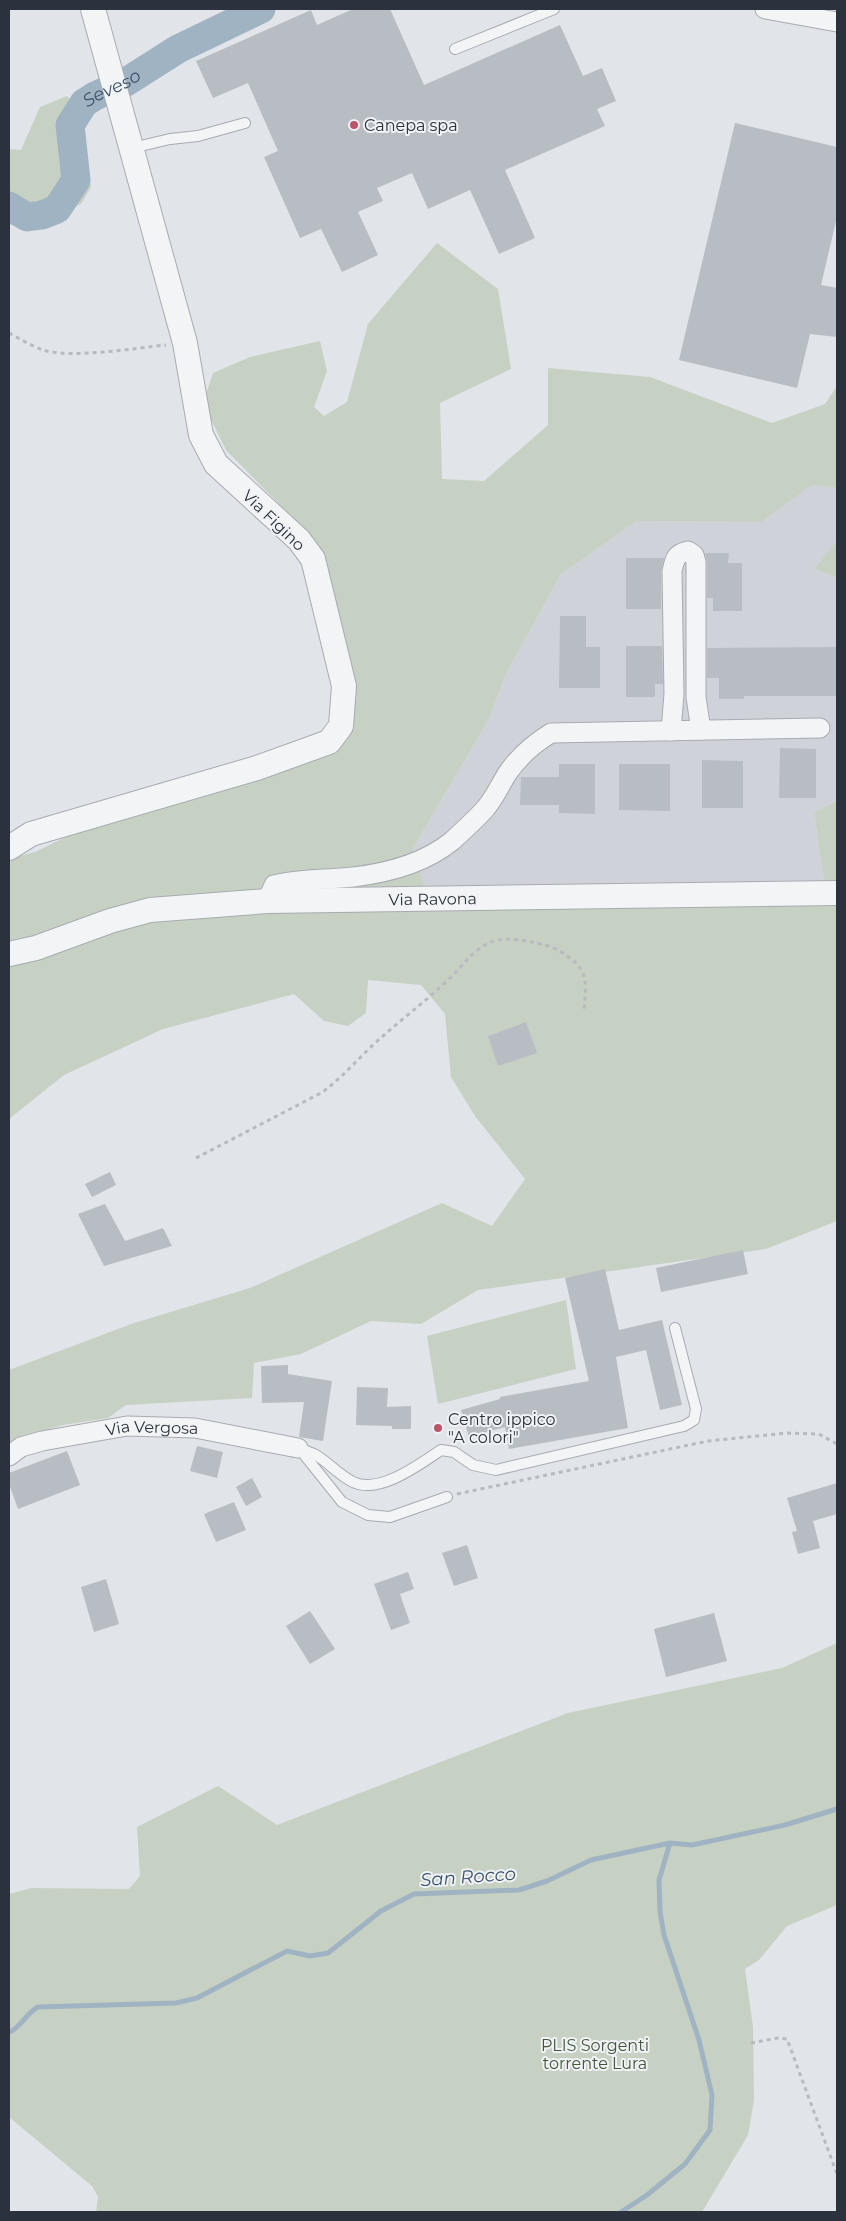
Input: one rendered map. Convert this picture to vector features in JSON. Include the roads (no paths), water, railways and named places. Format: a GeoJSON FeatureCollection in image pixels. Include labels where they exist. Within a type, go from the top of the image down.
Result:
{"type":"FeatureCollection","features":[{"type":"Feature","properties":{"kind":"street","name":"Via Figino"},"geometry":{"type":"LineString","coordinates":[[9,848],[31,834],[257,768],[328,742],[341,726],[344,686],[313,559],[299,540],[216,464],[201,435],[185,343],[93,9]]}},
{"type":"Feature","properties":{"kind":"street"},"geometry":{"type":"LineString","coordinates":[[765,9],[837,22]]}},
{"type":"Feature","properties":{"kind":"street"},"geometry":{"type":"LineString","coordinates":[[671,730],[674,694],[672,571],[675,558],[680,553],[688,552],[694,555],[696,562],[696,697],[702,730]]}},
{"type":"Feature","properties":{"kind":"street"},"geometry":{"type":"LineString","coordinates":[[673,620],[696,620]]}},
{"type":"Feature","properties":{"kind":"street"},"geometry":{"type":"LineString","coordinates":[[267,901],[274,885],[290,880],[352,877],[421,860],[451,841],[486,808],[508,772],[532,745],[552,733],[820,728]]}},
{"type":"Feature","properties":{"kind":"street","name":"Via Ravona"},"geometry":{"type":"LineString","coordinates":[[9,954],[36,948],[110,921],[150,910],[267,901],[837,893]]}},
{"type":"Feature","properties":{"kind":"street","name":"Via Ravona"},"geometry":{"type":"LineString","coordinates":[[9,968],[36,948]]}},
{"type":"Feature","properties":{"kind":"street","name":"Via Vergosa"},"geometry":{"type":"LineString","coordinates":[[9,1456],[21,1447],[42,1441],[127,1426],[194,1428],[298,1448]]}},
{"type":"Feature","properties":{"kind":"lane"},"geometry":{"type":"LineString","coordinates":[[455,49],[554,9]]}},
{"type":"Feature","properties":{"kind":"lane"},"geometry":{"type":"LineString","coordinates":[[132,148],[170,139],[198,136],[245,123]]}},
{"type":"Feature","properties":{"kind":"lane"},"geometry":{"type":"LineString","coordinates":[[298,1448],[316,1456],[356,1484],[380,1484],[415,1467],[441,1450],[454,1452],[474,1466],[496,1470],[684,1426],[694,1420],[696,1409],[675,1328]]}},
{"type":"Feature","properties":{"kind":"lane"},"geometry":{"type":"LineString","coordinates":[[298,1448],[342,1502],[368,1515],[390,1517],[447,1497]]}},
{"type":"Feature","properties":{"kind":"waterway","name":"Seveso"},"geometry":{"type":"LineString","coordinates":[[9,206],[27,217],[42,215],[57,209],[76,180],[70,125],[84,103],[126,82],[178,49],[261,9]]}},
{"type":"Feature","properties":{"kind":"waterway","name":"San Rocco"},"geometry":{"type":"LineString","coordinates":[[9,2032],[16,2028],[38,2007],[176,2003],[197,1998],[287,1951],[310,1956],[328,1953],[381,1911],[414,1894],[519,1890],[547,1881],[591,1860],[670,1843],[692,1845],[785,1825],[837,1809]]}},
{"type":"Feature","properties":{"kind":"waterway"},"geometry":{"type":"LineString","coordinates":[[621,2212],[647,2195],[685,2164],[710,2130],[712,2095],[699,2040],[664,1935],[660,1912],[659,1880],[670,1843]]}},
{"type":"Feature","properties":{"kind":"place","name":"Canepa spa"},"geometry":{"type":"Point","coordinates":[354,125]}},
{"type":"Feature","properties":{"kind":"place","name":"Centro ippico \"A colori\""},"geometry":{"type":"Point","coordinates":[438,1428]}},
{"type":"Feature","properties":{"kind":"park label","name":"PLIS Sorgenti torrente Lura"},"geometry":{"type":"Point","coordinates":[595,2054]}}]}
